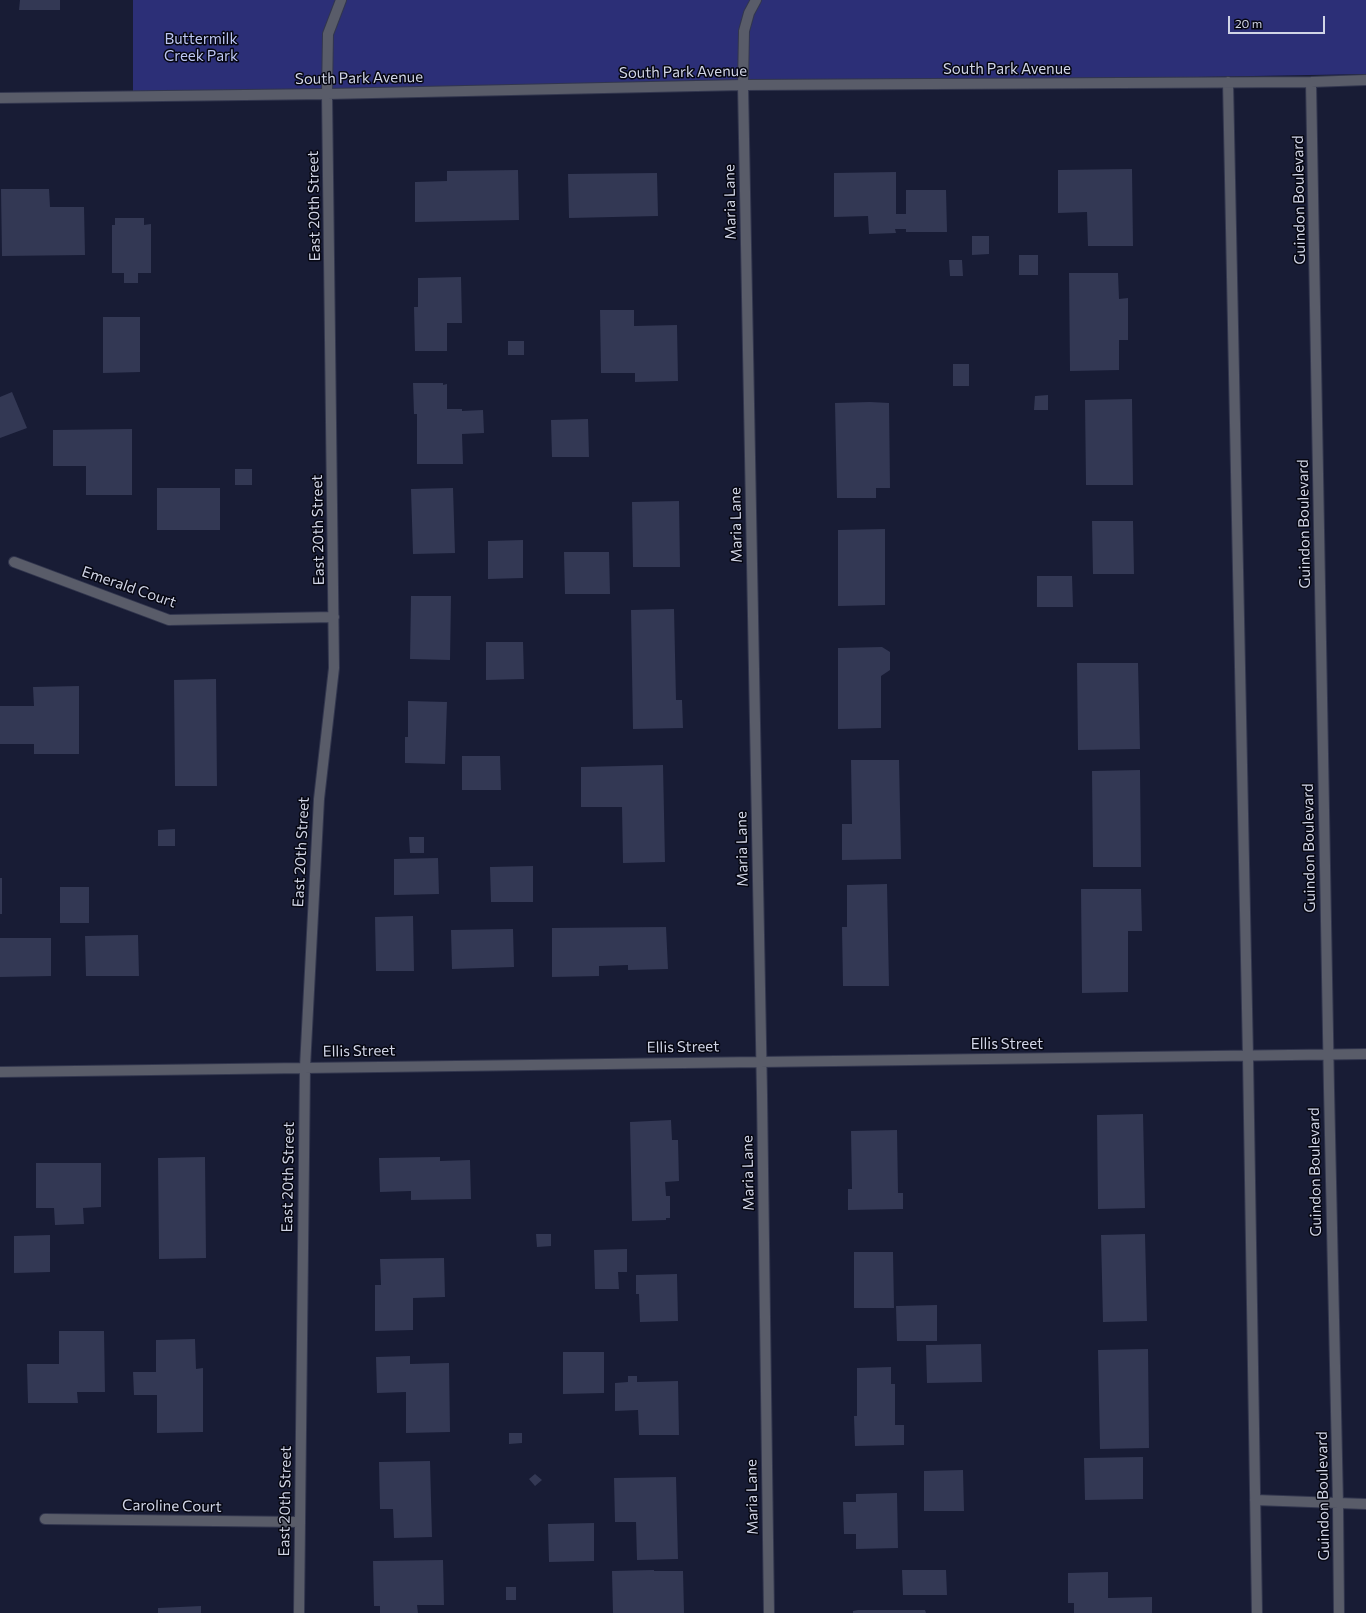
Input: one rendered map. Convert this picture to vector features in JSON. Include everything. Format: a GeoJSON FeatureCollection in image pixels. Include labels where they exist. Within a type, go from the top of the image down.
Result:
{"type":"FeatureCollection","features":[{"type":"Feature","properties":{"kind":"street","name":"East 20th Street"},"geometry":{"type":"LineString","coordinates":[[299,1613],[305,1067],[319,799],[334,668],[327,94],[328,34],[341,0]]}},
{"type":"Feature","properties":{"kind":"street","name":"Maria Lane"},"geometry":{"type":"LineString","coordinates":[[756,0],[749,13],[744,31],[743,85],[761,1061],[769,1613]]}},
{"type":"Feature","properties":{"kind":"street","name":"South Park Avenue"},"geometry":{"type":"LineString","coordinates":[[0,98],[327,94],[743,85],[1312,82],[1366,80]]}},
{"type":"Feature","properties":{"kind":"street"},"geometry":{"type":"LineString","coordinates":[[1228,82],[1248,1057],[1257,1613]]}},
{"type":"Feature","properties":{"kind":"street","name":"Guindon Boulevard"},"geometry":{"type":"LineString","coordinates":[[1312,82],[1328,1055],[1340,1613]]}},
{"type":"Feature","properties":{"kind":"street","name":"Emerald Court"},"geometry":{"type":"LineString","coordinates":[[14,562],[168,620],[334,617]]}},
{"type":"Feature","properties":{"kind":"street","name":"Ellis Street"},"geometry":{"type":"LineString","coordinates":[[0,1072],[761,1061],[1248,1057],[1366,1054]]}},
{"type":"Feature","properties":{"kind":"street"},"geometry":{"type":"LineString","coordinates":[[1255,1500],[1366,1504]]}},
{"type":"Feature","properties":{"kind":"street","name":"Caroline Court"},"geometry":{"type":"LineString","coordinates":[[45,1519],[300,1522]]}},
{"type":"Feature","properties":{"kind":"green space","name":"Buttermilk Creek Park"},"geometry":{"type":"Polygon","coordinates":[[[133,0],[1366,0],[1366,74],[133,96],[133,0]]]}},
{"type":"Feature","properties":{"kind":"building"},"geometry":{"type":"Polygon","coordinates":[[[20,0],[60,0],[60,10],[19,10],[20,0]]]}},
{"type":"Feature","properties":{"kind":"building"},"geometry":{"type":"Polygon","coordinates":[[[1132,169],[1133,246],[1088,246],[1087,212],[1058,213],[1058,170],[1132,169]]]}},
{"type":"Feature","properties":{"kind":"building"},"geometry":{"type":"Polygon","coordinates":[[[518,170],[519,220],[415,222],[415,182],[447,181],[447,171],[518,170]]]}},
{"type":"Feature","properties":{"kind":"building"},"geometry":{"type":"Polygon","coordinates":[[[896,172],[896,214],[906,214],[906,190],[946,190],[947,232],[906,232],[906,229],[895,229],[896,233],[869,234],[868,216],[834,217],[834,173],[896,172]]]}},
{"type":"Feature","properties":{"kind":"building"},"geometry":{"type":"Polygon","coordinates":[[[657,173],[658,216],[569,218],[568,174],[657,173]]]}},
{"type":"Feature","properties":{"kind":"building"},"geometry":{"type":"Polygon","coordinates":[[[1,189],[49,189],[50,207],[84,207],[85,255],[2,256],[1,189]]]}},
{"type":"Feature","properties":{"kind":"building"},"geometry":{"type":"Polygon","coordinates":[[[115,218],[144,218],[144,225],[151,224],[151,273],[138,273],[138,283],[124,283],[124,273],[112,273],[112,225],[115,225],[115,218]]]}},
{"type":"Feature","properties":{"kind":"building"},"geometry":{"type":"Polygon","coordinates":[[[972,236],[989,236],[989,254],[972,255],[972,236]]]}},
{"type":"Feature","properties":{"kind":"building"},"geometry":{"type":"Polygon","coordinates":[[[1019,255],[1038,255],[1038,275],[1019,275],[1019,255]]]}},
{"type":"Feature","properties":{"kind":"building"},"geometry":{"type":"Polygon","coordinates":[[[949,260],[962,260],[963,276],[950,276],[949,260]]]}},
{"type":"Feature","properties":{"kind":"building"},"geometry":{"type":"Polygon","coordinates":[[[1069,273],[1118,273],[1119,299],[1128,298],[1128,340],[1119,340],[1119,370],[1070,371],[1069,273]]]}},
{"type":"Feature","properties":{"kind":"building"},"geometry":{"type":"Polygon","coordinates":[[[461,277],[462,323],[447,323],[447,351],[415,351],[414,307],[418,307],[418,278],[461,277]]]}},
{"type":"Feature","properties":{"kind":"building"},"geometry":{"type":"Polygon","coordinates":[[[600,310],[634,310],[634,326],[677,325],[678,381],[635,382],[635,373],[601,373],[600,310]]]}},
{"type":"Feature","properties":{"kind":"building"},"geometry":{"type":"Polygon","coordinates":[[[103,317],[140,317],[140,372],[103,373],[103,317]]]}},
{"type":"Feature","properties":{"kind":"building"},"geometry":{"type":"Polygon","coordinates":[[[508,341],[524,341],[524,355],[508,355],[508,341]]]}},
{"type":"Feature","properties":{"kind":"building"},"geometry":{"type":"Polygon","coordinates":[[[953,364],[969,364],[969,386],[953,386],[953,364]]]}},
{"type":"Feature","properties":{"kind":"building"},"geometry":{"type":"Polygon","coordinates":[[[413,383],[447,384],[447,409],[462,409],[462,411],[483,410],[484,433],[462,434],[463,464],[417,464],[417,414],[414,414],[413,383]]]}},
{"type":"Feature","properties":{"kind":"building"},"geometry":{"type":"Polygon","coordinates":[[[12,392],[27,428],[0,438],[0,397],[12,392]]]}},
{"type":"Feature","properties":{"kind":"building"},"geometry":{"type":"Polygon","coordinates":[[[1048,395],[1048,410],[1034,410],[1035,396],[1048,395]]]}},
{"type":"Feature","properties":{"kind":"building"},"geometry":{"type":"Polygon","coordinates":[[[1132,399],[1133,485],[1086,485],[1085,400],[1132,399]]]}},
{"type":"Feature","properties":{"kind":"building"},"geometry":{"type":"Polygon","coordinates":[[[835,403],[889,403],[890,488],[876,488],[876,498],[837,498],[835,403]]]}},
{"type":"Feature","properties":{"kind":"building"},"geometry":{"type":"Polygon","coordinates":[[[588,419],[589,457],[552,457],[551,420],[588,419]]]}},
{"type":"Feature","properties":{"kind":"building"},"geometry":{"type":"Polygon","coordinates":[[[132,429],[132,495],[86,495],[86,466],[53,466],[53,430],[132,429]]]}},
{"type":"Feature","properties":{"kind":"building"},"geometry":{"type":"Polygon","coordinates":[[[235,469],[252,469],[252,485],[235,485],[235,469]]]}},
{"type":"Feature","properties":{"kind":"building"},"geometry":{"type":"Polygon","coordinates":[[[157,488],[220,488],[220,530],[157,530],[157,488]]]}},
{"type":"Feature","properties":{"kind":"building"},"geometry":{"type":"Polygon","coordinates":[[[453,488],[455,553],[413,554],[411,489],[453,488]]]}},
{"type":"Feature","properties":{"kind":"building"},"geometry":{"type":"Polygon","coordinates":[[[679,501],[680,567],[633,567],[632,502],[679,501]]]}},
{"type":"Feature","properties":{"kind":"building"},"geometry":{"type":"Polygon","coordinates":[[[1092,521],[1133,521],[1134,574],[1093,574],[1092,521]]]}},
{"type":"Feature","properties":{"kind":"building"},"geometry":{"type":"Polygon","coordinates":[[[885,529],[885,605],[838,606],[838,530],[885,529]]]}},
{"type":"Feature","properties":{"kind":"building"},"geometry":{"type":"Polygon","coordinates":[[[523,540],[523,578],[488,579],[488,541],[523,540]]]}},
{"type":"Feature","properties":{"kind":"building"},"geometry":{"type":"Polygon","coordinates":[[[564,552],[609,552],[610,594],[565,594],[564,552]]]}},
{"type":"Feature","properties":{"kind":"building"},"geometry":{"type":"Polygon","coordinates":[[[1037,576],[1072,576],[1073,607],[1037,607],[1037,576]]]}},
{"type":"Feature","properties":{"kind":"building"},"geometry":{"type":"Polygon","coordinates":[[[411,596],[451,596],[450,660],[410,659],[411,596]]]}},
{"type":"Feature","properties":{"kind":"building"},"geometry":{"type":"Polygon","coordinates":[[[674,609],[676,700],[682,700],[683,728],[633,729],[631,610],[674,609]]]}},
{"type":"Feature","properties":{"kind":"building"},"geometry":{"type":"Polygon","coordinates":[[[486,642],[523,642],[524,679],[486,680],[486,642]]]}},
{"type":"Feature","properties":{"kind":"building"},"geometry":{"type":"Polygon","coordinates":[[[882,647],[890,652],[890,670],[881,676],[881,728],[838,729],[838,648],[882,647]]]}},
{"type":"Feature","properties":{"kind":"building"},"geometry":{"type":"Polygon","coordinates":[[[1077,663],[1138,663],[1140,749],[1078,750],[1077,663]]]}},
{"type":"Feature","properties":{"kind":"building"},"geometry":{"type":"Polygon","coordinates":[[[216,679],[217,786],[175,786],[174,680],[216,679]]]}},
{"type":"Feature","properties":{"kind":"building"},"geometry":{"type":"Polygon","coordinates":[[[79,686],[79,754],[34,754],[34,744],[0,744],[0,706],[34,706],[33,687],[79,686]]]}},
{"type":"Feature","properties":{"kind":"building"},"geometry":{"type":"Polygon","coordinates":[[[408,701],[447,702],[445,764],[405,763],[405,737],[408,737],[408,701]]]}},
{"type":"Feature","properties":{"kind":"building"},"geometry":{"type":"Polygon","coordinates":[[[462,756],[500,756],[501,790],[462,790],[462,756]]]}},
{"type":"Feature","properties":{"kind":"building"},"geometry":{"type":"Polygon","coordinates":[[[851,760],[899,760],[901,859],[842,860],[842,824],[852,824],[851,760]]]}},
{"type":"Feature","properties":{"kind":"building"},"geometry":{"type":"Polygon","coordinates":[[[663,765],[665,862],[623,863],[622,807],[581,807],[581,767],[663,765]]]}},
{"type":"Feature","properties":{"kind":"building"},"geometry":{"type":"Polygon","coordinates":[[[1140,770],[1141,867],[1093,867],[1092,771],[1140,770]]]}},
{"type":"Feature","properties":{"kind":"building"},"geometry":{"type":"Polygon","coordinates":[[[175,829],[175,846],[158,846],[158,830],[175,829]]]}},
{"type":"Feature","properties":{"kind":"building"},"geometry":{"type":"Polygon","coordinates":[[[409,837],[424,837],[424,853],[410,853],[409,837]]]}},
{"type":"Feature","properties":{"kind":"building"},"geometry":{"type":"Polygon","coordinates":[[[438,858],[439,894],[394,895],[394,859],[438,858]]]}},
{"type":"Feature","properties":{"kind":"building"},"geometry":{"type":"Polygon","coordinates":[[[533,866],[533,902],[491,902],[490,867],[533,866]]]}},
{"type":"Feature","properties":{"kind":"building"},"geometry":{"type":"Polygon","coordinates":[[[0,878],[2,878],[2,914],[0,914],[0,878]]]}},
{"type":"Feature","properties":{"kind":"building"},"geometry":{"type":"Polygon","coordinates":[[[887,884],[889,986],[843,986],[842,927],[847,927],[847,885],[887,884]]]}},
{"type":"Feature","properties":{"kind":"building"},"geometry":{"type":"Polygon","coordinates":[[[60,887],[89,887],[89,923],[60,923],[60,887]]]}},
{"type":"Feature","properties":{"kind":"building"},"geometry":{"type":"Polygon","coordinates":[[[1081,889],[1141,889],[1142,931],[1128,931],[1128,992],[1082,993],[1081,889]]]}},
{"type":"Feature","properties":{"kind":"building"},"geometry":{"type":"Polygon","coordinates":[[[413,916],[414,971],[376,971],[375,917],[413,916]]]}},
{"type":"Feature","properties":{"kind":"building"},"geometry":{"type":"Polygon","coordinates":[[[666,927],[668,969],[628,970],[628,965],[599,966],[599,976],[552,977],[552,928],[666,927]]]}},
{"type":"Feature","properties":{"kind":"building"},"geometry":{"type":"Polygon","coordinates":[[[513,929],[514,967],[452,969],[451,930],[513,929]]]}},
{"type":"Feature","properties":{"kind":"building"},"geometry":{"type":"Polygon","coordinates":[[[138,935],[139,976],[86,976],[85,936],[138,935]]]}},
{"type":"Feature","properties":{"kind":"building"},"geometry":{"type":"Polygon","coordinates":[[[0,938],[51,938],[51,976],[0,977],[0,938]]]}},
{"type":"Feature","properties":{"kind":"building"},"geometry":{"type":"Polygon","coordinates":[[[1143,1114],[1145,1208],[1098,1209],[1097,1115],[1143,1114]]]}},
{"type":"Feature","properties":{"kind":"building"},"geometry":{"type":"Polygon","coordinates":[[[671,1120],[672,1140],[678,1140],[679,1181],[665,1182],[666,1196],[670,1196],[670,1218],[666,1218],[666,1220],[632,1221],[630,1122],[671,1120]]]}},
{"type":"Feature","properties":{"kind":"building"},"geometry":{"type":"Polygon","coordinates":[[[897,1130],[898,1193],[903,1193],[903,1209],[848,1210],[848,1189],[852,1189],[851,1131],[897,1130]]]}},
{"type":"Feature","properties":{"kind":"building"},"geometry":{"type":"Polygon","coordinates":[[[205,1157],[206,1258],[159,1259],[158,1158],[205,1157]]]}},
{"type":"Feature","properties":{"kind":"building"},"geometry":{"type":"Polygon","coordinates":[[[440,1157],[440,1161],[470,1160],[471,1199],[411,1200],[411,1191],[380,1192],[379,1158],[440,1157]]]}},
{"type":"Feature","properties":{"kind":"building"},"geometry":{"type":"Polygon","coordinates":[[[36,1163],[101,1163],[101,1207],[83,1208],[84,1224],[55,1225],[54,1208],[36,1208],[36,1163]]]}},
{"type":"Feature","properties":{"kind":"building"},"geometry":{"type":"Polygon","coordinates":[[[536,1234],[551,1234],[551,1246],[537,1247],[536,1234]]]}},
{"type":"Feature","properties":{"kind":"building"},"geometry":{"type":"Polygon","coordinates":[[[1145,1234],[1147,1321],[1103,1322],[1101,1235],[1145,1234]]]}},
{"type":"Feature","properties":{"kind":"building"},"geometry":{"type":"Polygon","coordinates":[[[50,1235],[50,1272],[14,1273],[14,1236],[50,1235]]]}},
{"type":"Feature","properties":{"kind":"building"},"geometry":{"type":"Polygon","coordinates":[[[627,1249],[627,1272],[618,1272],[619,1289],[595,1289],[594,1250],[627,1249]]]}},
{"type":"Feature","properties":{"kind":"building"},"geometry":{"type":"Polygon","coordinates":[[[854,1252],[893,1252],[894,1308],[854,1308],[854,1252]]]}},
{"type":"Feature","properties":{"kind":"building"},"geometry":{"type":"Polygon","coordinates":[[[444,1258],[445,1297],[413,1298],[413,1330],[375,1331],[375,1285],[381,1285],[380,1259],[444,1258]]]}},
{"type":"Feature","properties":{"kind":"building"},"geometry":{"type":"Polygon","coordinates":[[[677,1274],[678,1321],[640,1322],[639,1294],[636,1294],[636,1275],[677,1274]]]}},
{"type":"Feature","properties":{"kind":"building"},"geometry":{"type":"Polygon","coordinates":[[[937,1305],[937,1341],[897,1341],[896,1306],[937,1305]]]}},
{"type":"Feature","properties":{"kind":"building"},"geometry":{"type":"Polygon","coordinates":[[[59,1331],[104,1331],[105,1392],[77,1392],[78,1403],[28,1403],[27,1364],[59,1364],[59,1331]]]}},
{"type":"Feature","properties":{"kind":"building"},"geometry":{"type":"Polygon","coordinates":[[[195,1339],[196,1369],[203,1368],[203,1432],[157,1433],[157,1395],[134,1395],[133,1372],[156,1372],[156,1340],[195,1339]]]}},
{"type":"Feature","properties":{"kind":"building"},"geometry":{"type":"Polygon","coordinates":[[[981,1344],[982,1382],[927,1383],[926,1345],[981,1344]]]}},
{"type":"Feature","properties":{"kind":"building"},"geometry":{"type":"Polygon","coordinates":[[[1148,1349],[1149,1448],[1100,1449],[1098,1350],[1148,1349]]]}},
{"type":"Feature","properties":{"kind":"building"},"geometry":{"type":"Polygon","coordinates":[[[563,1352],[604,1352],[604,1393],[563,1394],[563,1352]]]}},
{"type":"Feature","properties":{"kind":"building"},"geometry":{"type":"Polygon","coordinates":[[[410,1356],[410,1364],[449,1363],[450,1432],[406,1433],[406,1392],[377,1393],[376,1357],[410,1356]]]}},
{"type":"Feature","properties":{"kind":"building"},"geometry":{"type":"Polygon","coordinates":[[[891,1367],[891,1384],[895,1384],[895,1425],[904,1425],[904,1445],[855,1446],[854,1416],[857,1416],[857,1368],[891,1367]]]}},
{"type":"Feature","properties":{"kind":"building"},"geometry":{"type":"Polygon","coordinates":[[[628,1376],[637,1376],[637,1382],[678,1381],[679,1435],[639,1435],[638,1410],[615,1411],[615,1383],[628,1382],[628,1376]]]}},
{"type":"Feature","properties":{"kind":"building"},"geometry":{"type":"Polygon","coordinates":[[[509,1433],[522,1433],[522,1443],[509,1444],[509,1433]]]}},
{"type":"Feature","properties":{"kind":"building"},"geometry":{"type":"Polygon","coordinates":[[[1143,1457],[1143,1499],[1085,1500],[1084,1458],[1143,1457]]]}},
{"type":"Feature","properties":{"kind":"building"},"geometry":{"type":"Polygon","coordinates":[[[430,1461],[432,1537],[394,1538],[393,1509],[380,1509],[379,1462],[430,1461]]]}},
{"type":"Feature","properties":{"kind":"building"},"geometry":{"type":"Polygon","coordinates":[[[963,1470],[964,1511],[924,1511],[924,1471],[963,1470]]]}},
{"type":"Feature","properties":{"kind":"building"},"geometry":{"type":"Polygon","coordinates":[[[535,1474],[542,1480],[535,1486],[529,1479],[535,1474]]]}},
{"type":"Feature","properties":{"kind":"building"},"geometry":{"type":"Polygon","coordinates":[[[676,1477],[678,1559],[637,1560],[636,1522],[615,1522],[614,1478],[676,1477]]]}},
{"type":"Feature","properties":{"kind":"building"},"geometry":{"type":"Polygon","coordinates":[[[897,1493],[898,1548],[856,1549],[856,1534],[844,1534],[843,1502],[856,1502],[856,1494],[897,1493]]]}},
{"type":"Feature","properties":{"kind":"building"},"geometry":{"type":"Polygon","coordinates":[[[594,1523],[594,1561],[549,1562],[548,1524],[594,1523]]]}},
{"type":"Feature","properties":{"kind":"building"},"geometry":{"type":"Polygon","coordinates":[[[443,1560],[444,1605],[417,1605],[418,1613],[380,1613],[380,1606],[374,1606],[373,1561],[443,1560]]]}},
{"type":"Feature","properties":{"kind":"building"},"geometry":{"type":"Polygon","coordinates":[[[902,1570],[946,1570],[947,1595],[903,1595],[902,1570]]]}},
{"type":"Feature","properties":{"kind":"building"},"geometry":{"type":"Polygon","coordinates":[[[612,1571],[683,1571],[684,1613],[613,1613],[612,1571]]]}},
{"type":"Feature","properties":{"kind":"building"},"geometry":{"type":"Polygon","coordinates":[[[1108,1572],[1108,1598],[1152,1597],[1152,1613],[1074,1613],[1074,1603],[1068,1603],[1068,1573],[1108,1572]]]}},
{"type":"Feature","properties":{"kind":"building"},"geometry":{"type":"Polygon","coordinates":[[[506,1587],[516,1587],[516,1600],[506,1600],[506,1587]]]}},
{"type":"Feature","properties":{"kind":"building"},"geometry":{"type":"Polygon","coordinates":[[[201,1606],[201,1613],[158,1613],[158,1608],[201,1606]]]}},
{"type":"Feature","properties":{"kind":"building"},"geometry":{"type":"Polygon","coordinates":[[[925,1610],[926,1613],[853,1613],[853,1611],[925,1610]]]}}]}
